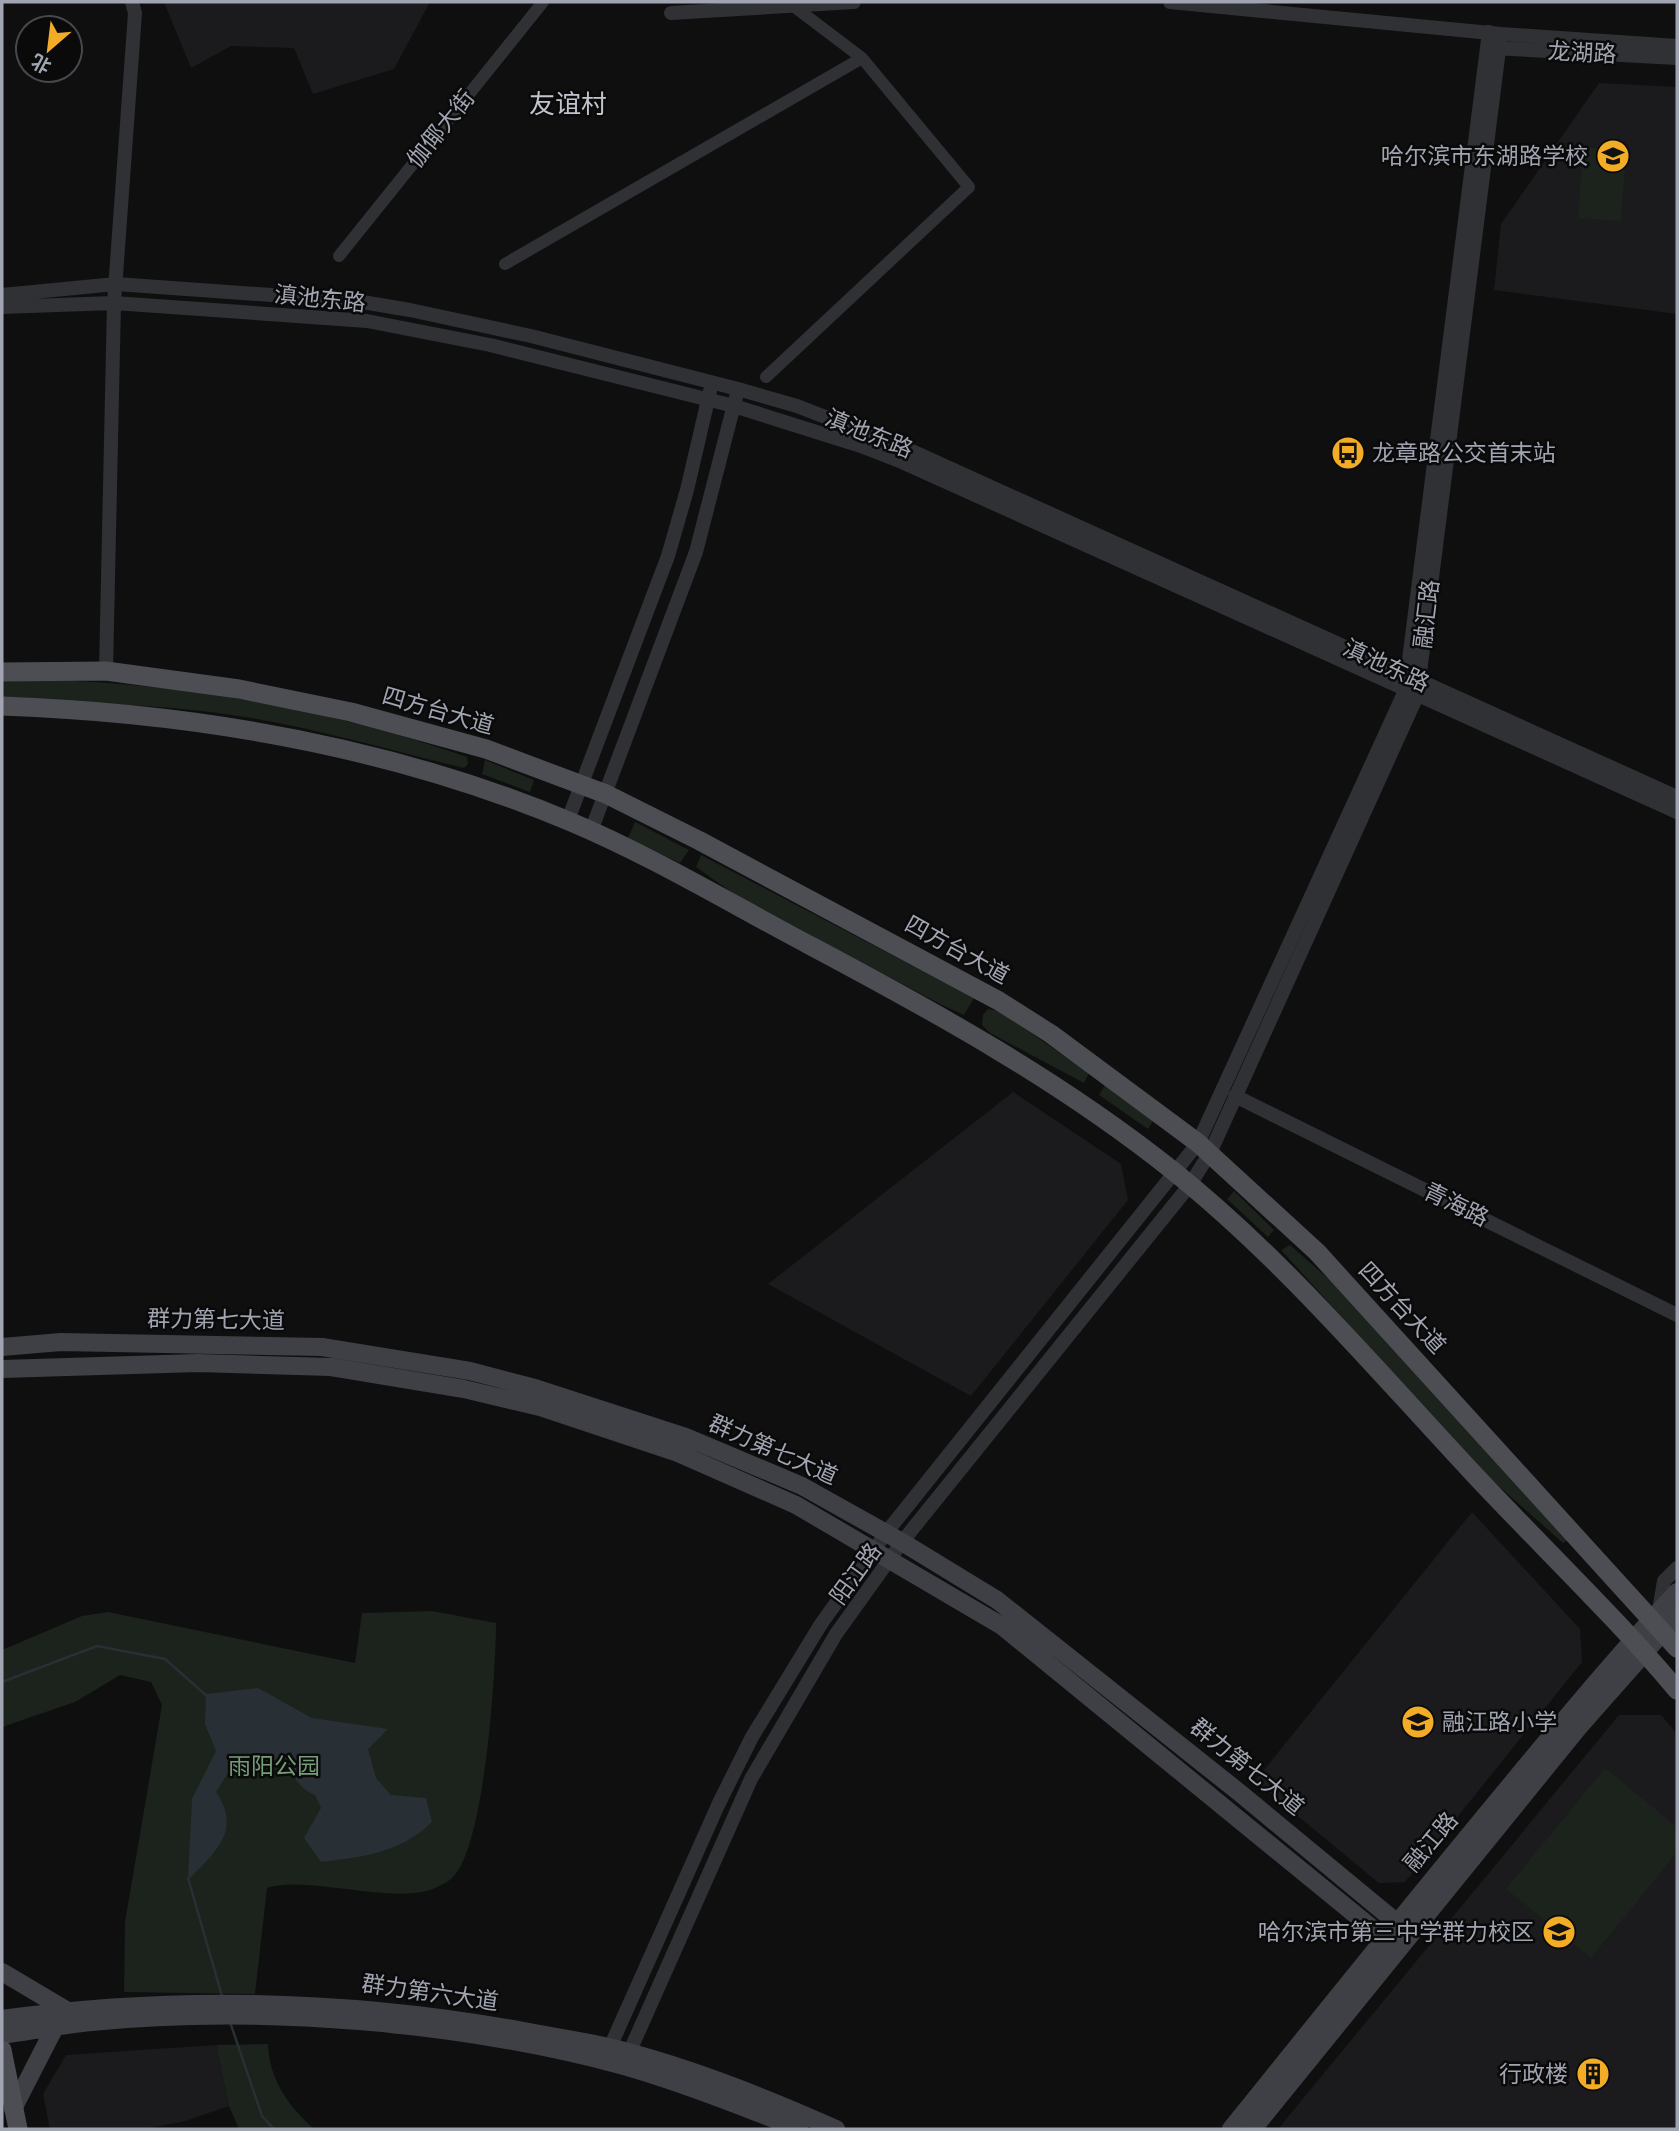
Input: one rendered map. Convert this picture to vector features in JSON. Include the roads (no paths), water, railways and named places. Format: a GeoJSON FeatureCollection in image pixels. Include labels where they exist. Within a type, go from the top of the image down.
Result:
{"type":"FeatureCollection","features":[{"type":"Feature","properties":{"kind":"main road","name":"四方台大道"},"geometry":{"type":"LineString","coordinates":[[2,672],[106,671],[239,689],[351,712],[486,749],[606,794],[700,841],[999,1001],[1051,1034],[1204,1148],[1350,1287],[1666,1620],[1677,1648]]}},
{"type":"Feature","properties":{"kind":"main road"},"geometry":{"type":"LineString","coordinates":[[2,706],[95,709],[299,738],[451,778],[592,831],[981,1038],[1083,1103],[1182,1179],[1296,1284],[1495,1497],[1638,1644],[1677,1690]]}},
{"type":"Feature","properties":{"kind":"main road","name":"群力第七大道"},"geometry":{"type":"LineString","coordinates":[[2,1347],[115,1342],[322,1347],[470,1371],[535,1388],[686,1437],[802,1486],[902,1542],[997,1600],[1240,1793],[1396,1922]]}},
{"type":"Feature","properties":{"kind":"main road","name":"群力第七大道"},"geometry":{"type":"LineString","coordinates":[[2,1369],[198,1363],[331,1367],[464,1389],[540,1407],[678,1453],[796,1506],[874,1549],[1002,1626],[1384,1938]]}},
{"type":"Feature","properties":{"kind":"main road","name":"融江路"},"geometry":{"type":"LineString","coordinates":[[1231,2129],[1396,1922],[1638,1644],[1666,1620],[1677,1592]]}},
{"type":"Feature","properties":{"kind":"main road","name":"融江路"},"geometry":{"type":"LineString","coordinates":[[1253,2129],[1638,1644]]}},
{"type":"Feature","properties":{"kind":"main road"},"geometry":{"type":"LineString","coordinates":[[2,1972],[66,2010]]}},
{"type":"Feature","properties":{"kind":"main road","name":"群力第六大道"},"geometry":{"type":"LineString","coordinates":[[2,2019],[66,2010],[255,2011],[342,2007],[426,2015],[698,2073],[836,2129]]}},
{"type":"Feature","properties":{"kind":"main road","name":"群力第六大道"},"geometry":{"type":"LineString","coordinates":[[2,2035],[92,2022],[210,2011]]}},
{"type":"Feature","properties":{"kind":"main road"},"geometry":{"type":"LineString","coordinates":[[13,2109],[55,2027]]}},
{"type":"Feature","properties":{"kind":"main road"},"geometry":{"type":"LineString","coordinates":[[2,2050],[18,2129]]}},
{"type":"Feature","properties":{"kind":"main road","name":"群力第六大道"},"geometry":{"type":"LineString","coordinates":[[626,2059],[691,2088],[799,2129]]}},
{"type":"Feature","properties":{"kind":"street"},"geometry":{"type":"LineString","coordinates":[[106,671],[114,303],[135,13],[132,2]]}},
{"type":"Feature","properties":{"kind":"street","name":"伽倻大街"},"geometry":{"type":"LineString","coordinates":[[339,256],[543,2]]}},
{"type":"Feature","properties":{"kind":"street"},"geometry":{"type":"LineString","coordinates":[[766,377],[969,187],[862,58],[788,2]]}},
{"type":"Feature","properties":{"kind":"street"},"geometry":{"type":"LineString","coordinates":[[671,13],[854,2]]}},
{"type":"Feature","properties":{"kind":"street"},"geometry":{"type":"LineString","coordinates":[[1170,2],[1494,40]]}},
{"type":"Feature","properties":{"kind":"street","name":"龙湖路"},"geometry":{"type":"LineString","coordinates":[[1494,40],[1677,46]]}},
{"type":"Feature","properties":{"kind":"street","name":"龙湖路"},"geometry":{"type":"LineString","coordinates":[[1494,40],[1677,58]]}},
{"type":"Feature","properties":{"kind":"street","name":"融汇路"},"geometry":{"type":"LineString","coordinates":[[1204,1148],[1235,1096],[1411,694],[1494,40]]}},
{"type":"Feature","properties":{"kind":"street"},"geometry":{"type":"LineString","coordinates":[[505,264],[862,58]]}},
{"type":"Feature","properties":{"kind":"street","name":"滇池东路"},"geometry":{"type":"LineString","coordinates":[[2,295],[116,284],[356,301],[468,321],[797,406],[905,448],[1677,797]]}},
{"type":"Feature","properties":{"kind":"street","name":"滇池东路"},"geometry":{"type":"LineString","coordinates":[[2,307],[114,303],[368,321],[490,345],[734,406],[902,462],[1677,812]]}},
{"type":"Feature","properties":{"kind":"street"},"geometry":{"type":"LineString","coordinates":[[568,820],[668,555],[687,490],[712,383]]}},
{"type":"Feature","properties":{"kind":"street"},"geometry":{"type":"LineString","coordinates":[[592,831],[696,552],[738,389]]}},
{"type":"Feature","properties":{"kind":"street","name":"融汇路"},"geometry":{"type":"LineString","coordinates":[[1204,1148],[1411,694]]}},
{"type":"Feature","properties":{"kind":"street","name":"青海路"},"geometry":{"type":"LineString","coordinates":[[1235,1096],[1677,1315]]}},
{"type":"Feature","properties":{"kind":"street","name":"阳江路"},"geometry":{"type":"LineString","coordinates":[[626,2059],[751,1779],[836,1634],[902,1542],[1204,1148]]}},
{"type":"Feature","properties":{"kind":"street","name":"阳江路"},"geometry":{"type":"LineString","coordinates":[[606,2054],[719,1803],[752,1737],[821,1624],[886,1533],[1182,1179]]}},
{"type":"Feature","properties":{"kind":"street"},"geometry":{"type":"LineString","coordinates":[[1666,1620],[1664,1581],[1677,1568]]}},
{"type":"Feature","properties":{"kind":"waterway"},"geometry":{"type":"LineString","coordinates":[[2,1682],[97,1646],[165,1659],[207,1696]]}},
{"type":"Feature","properties":{"kind":"waterway"},"geometry":{"type":"LineString","coordinates":[[188,1878],[222,1996]]}},
{"type":"Feature","properties":{"kind":"waterway"},"geometry":{"type":"LineString","coordinates":[[230,2022],[262,2116],[274,2129]]}},
{"type":"Feature","properties":{"kind":"place","name":"哈尔滨市东湖路学校"},"geometry":{"type":"Point","coordinates":[1613,156]}},
{"type":"Feature","properties":{"kind":"place","name":"龙章路公交首末站"},"geometry":{"type":"Point","coordinates":[1348,453]}},
{"type":"Feature","properties":{"kind":"place","name":"融江路小学"},"geometry":{"type":"Point","coordinates":[1418,1722]}},
{"type":"Feature","properties":{"kind":"place","name":"哈尔滨市第三中学群力校区"},"geometry":{"type":"Point","coordinates":[1559,1932]}},
{"type":"Feature","properties":{"kind":"place","name":"行政楼"},"geometry":{"type":"Point","coordinates":[1593,2074]}},
{"type":"Feature","properties":{"kind":"district","name":"友谊村"},"geometry":{"type":"Point","coordinates":[568,104]}},
{"type":"Feature","properties":{"kind":"park label","name":"雨阳公园"},"geometry":{"type":"Point","coordinates":[274,1766]}}]}
